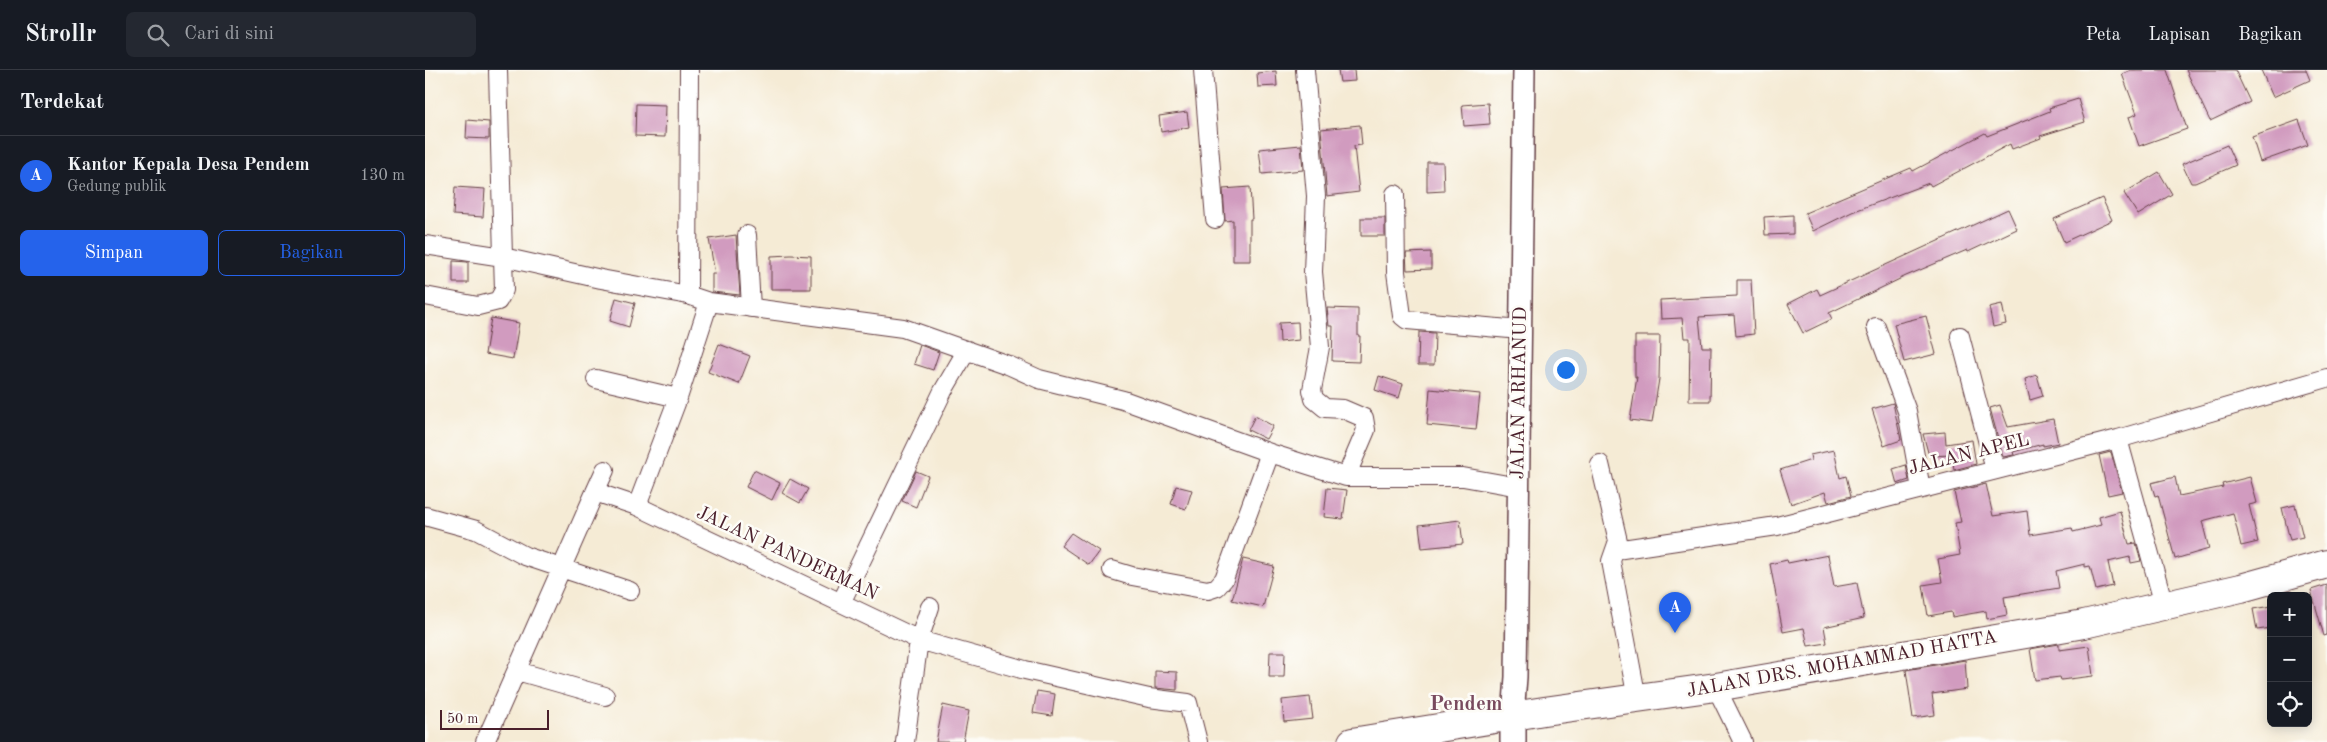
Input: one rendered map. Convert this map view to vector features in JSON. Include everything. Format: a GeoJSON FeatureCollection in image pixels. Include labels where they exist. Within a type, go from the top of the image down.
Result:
{"type":"FeatureCollection","features":[{"type":"Feature","properties":{"kind":"main road","name":"JALAN DRS. MOHAMMAD HATTA"},"geometry":{"type":"LineString","coordinates":[[1351,742],[1513,729],[1637,699],[2084,624],[2241,588],[2327,564]]}},
{"type":"Feature","properties":{"kind":"street"},"geometry":{"type":"LineString","coordinates":[[425,296],[478,306],[498,301],[504,290],[498,70]]}},
{"type":"Feature","properties":{"kind":"street"},"geometry":{"type":"LineString","coordinates":[[688,294],[689,70]]}},
{"type":"Feature","properties":{"kind":"street"},"geometry":{"type":"LineString","coordinates":[[1203,70],[1215,219]]}},
{"type":"Feature","properties":{"kind":"street"},"geometry":{"type":"LineString","coordinates":[[1305,70],[1316,196],[1313,272],[1320,347],[1312,390],[1314,399],[1325,408],[1343,409],[1365,418],[1366,430],[1346,477]]}},
{"type":"Feature","properties":{"kind":"street","name":"JALAN ARHANUD"},"geometry":{"type":"LineString","coordinates":[[1513,729],[1516,677],[1525,70]]}},
{"type":"Feature","properties":{"kind":"street"},"geometry":{"type":"LineString","coordinates":[[1395,194],[1396,272],[1402,316],[1407,320],[1521,330]]}},
{"type":"Feature","properties":{"kind":"street"},"geometry":{"type":"LineString","coordinates":[[747,235],[751,308]]}},
{"type":"Feature","properties":{"kind":"street"},"geometry":{"type":"LineString","coordinates":[[425,246],[503,257],[601,279],[688,294],[709,302],[903,328],[967,350],[1039,379],[1123,400],[1270,453],[1346,477],[1463,477],[1519,488]]}},
{"type":"Feature","properties":{"kind":"street"},"geometry":{"type":"LineString","coordinates":[[637,506],[678,398],[709,302]]}},
{"type":"Feature","properties":{"kind":"street"},"geometry":{"type":"LineString","coordinates":[[1875,327],[1907,411],[1921,489]]}},
{"type":"Feature","properties":{"kind":"street"},"geometry":{"type":"LineString","coordinates":[[1960,336],[1995,470]]}},
{"type":"Feature","properties":{"kind":"street"},"geometry":{"type":"LineString","coordinates":[[841,603],[943,391],[967,350]]}},
{"type":"Feature","properties":{"kind":"street","name":"JALAN APEL"},"geometry":{"type":"LineString","coordinates":[[1616,550],[1777,526],[2118,439],[2327,378]]}},
{"type":"Feature","properties":{"kind":"street"},"geometry":{"type":"LineString","coordinates":[[596,379],[678,398]]}},
{"type":"Feature","properties":{"kind":"street"},"geometry":{"type":"LineString","coordinates":[[2118,439],[2163,605]]}},
{"type":"Feature","properties":{"kind":"street"},"geometry":{"type":"LineString","coordinates":[[1112,570],[1132,576],[1208,590],[1217,587],[1223,579],[1270,453]]}},
{"type":"Feature","properties":{"kind":"street"},"geometry":{"type":"LineString","coordinates":[[1600,464],[1618,541],[1611,561],[1637,699]]}},
{"type":"Feature","properties":{"kind":"street"},"geometry":{"type":"LineString","coordinates":[[485,742],[605,470]]}},
{"type":"Feature","properties":{"kind":"street","name":"JALAN PANDERMAN"},"geometry":{"type":"LineString","coordinates":[[595,492],[637,506],[919,640],[1025,670],[1149,698],[1188,703],[1198,742]]}},
{"type":"Feature","properties":{"kind":"street"},"geometry":{"type":"LineString","coordinates":[[425,516],[475,530],[525,556],[630,591]]}},
{"type":"Feature","properties":{"kind":"street"},"geometry":{"type":"LineString","coordinates":[[905,742],[919,640],[930,607]]}},
{"type":"Feature","properties":{"kind":"street"},"geometry":{"type":"LineString","coordinates":[[517,671],[605,696]]}},
{"type":"Feature","properties":{"kind":"street"},"geometry":{"type":"LineString","coordinates":[[1716,687],[1743,742]]}},
{"type":"Feature","properties":{"kind":"building"},"geometry":{"type":"Polygon","coordinates":[[[1338,70],[1354,70],[1355,81],[1340,82],[1338,70]]]}},
{"type":"Feature","properties":{"kind":"building"},"geometry":{"type":"Polygon","coordinates":[[[2131,70],[2167,70],[2187,129],[2139,146],[2129,117],[2137,114],[2122,74],[2131,70]]]}},
{"type":"Feature","properties":{"kind":"building"},"geometry":{"type":"Polygon","coordinates":[[[2186,70],[2235,70],[2250,102],[2210,121],[2186,70]]]}},
{"type":"Feature","properties":{"kind":"building"},"geometry":{"type":"Polygon","coordinates":[[[2261,70],[2306,70],[2310,80],[2273,97],[2261,70]]]}},
{"type":"Feature","properties":{"kind":"building"},"geometry":{"type":"Polygon","coordinates":[[[1276,71],[1277,86],[1258,87],[1257,73],[1276,71]]]}},
{"type":"Feature","properties":{"kind":"building"},"geometry":{"type":"Polygon","coordinates":[[[2078,99],[2085,122],[2040,136],[2041,138],[2012,149],[2010,144],[1931,186],[1929,183],[1852,212],[1813,231],[1805,213],[1911,168],[1913,171],[1985,133],[1987,136],[2050,111],[2049,108],[2078,99]]]}},
{"type":"Feature","properties":{"kind":"building"},"geometry":{"type":"Polygon","coordinates":[[[1488,103],[1490,124],[1464,126],[1462,105],[1488,103]]]}},
{"type":"Feature","properties":{"kind":"building"},"geometry":{"type":"Polygon","coordinates":[[[636,104],[666,105],[665,137],[635,136],[636,104]]]}},
{"type":"Feature","properties":{"kind":"building"},"geometry":{"type":"Polygon","coordinates":[[[1187,112],[1189,127],[1161,132],[1159,116],[1187,112]]]}},
{"type":"Feature","properties":{"kind":"building"},"geometry":{"type":"Polygon","coordinates":[[[467,120],[489,122],[489,139],[466,138],[467,120]]]}},
{"type":"Feature","properties":{"kind":"building"},"geometry":{"type":"Polygon","coordinates":[[[2299,120],[2308,145],[2260,162],[2252,137],[2299,120]]]}},
{"type":"Feature","properties":{"kind":"building"},"geometry":{"type":"Polygon","coordinates":[[[1360,125],[1362,145],[1354,146],[1359,192],[1327,196],[1321,129],[1360,125]]]}},
{"type":"Feature","properties":{"kind":"building"},"geometry":{"type":"Polygon","coordinates":[[[1301,145],[1303,170],[1262,174],[1259,149],[1301,145]]]}},
{"type":"Feature","properties":{"kind":"building"},"geometry":{"type":"Polygon","coordinates":[[[2227,145],[2236,165],[2191,183],[2182,164],[2227,145]]]}},
{"type":"Feature","properties":{"kind":"building"},"geometry":{"type":"Polygon","coordinates":[[[1427,162],[1443,162],[1444,191],[1427,192],[1427,162]]]}},
{"type":"Feature","properties":{"kind":"building"},"geometry":{"type":"Polygon","coordinates":[[[2159,172],[2172,194],[2138,215],[2124,193],[2159,172]]]}},
{"type":"Feature","properties":{"kind":"building"},"geometry":{"type":"Polygon","coordinates":[[[455,187],[485,189],[483,217],[453,215],[455,187]]]}},
{"type":"Feature","properties":{"kind":"building"},"geometry":{"type":"Polygon","coordinates":[[[1250,187],[1252,219],[1250,219],[1250,261],[1233,261],[1233,220],[1225,221],[1223,189],[1250,187]]]}},
{"type":"Feature","properties":{"kind":"building"},"geometry":{"type":"Polygon","coordinates":[[[2102,198],[2112,220],[2064,242],[2054,219],[2102,198]]]}},
{"type":"Feature","properties":{"kind":"building"},"geometry":{"type":"Polygon","coordinates":[[[2008,209],[2017,229],[1968,252],[1967,250],[1906,276],[1829,313],[1832,319],[1803,333],[1788,304],[1817,289],[1820,295],[2008,209]]]}},
{"type":"Feature","properties":{"kind":"building"},"geometry":{"type":"Polygon","coordinates":[[[1793,215],[1793,234],[1765,235],[1764,217],[1793,215]]]}},
{"type":"Feature","properties":{"kind":"building"},"geometry":{"type":"Polygon","coordinates":[[[1361,218],[1385,218],[1385,236],[1361,236],[1361,218]]]}},
{"type":"Feature","properties":{"kind":"building"},"geometry":{"type":"Polygon","coordinates":[[[736,235],[740,295],[712,292],[712,274],[715,274],[709,239],[736,235]]]}},
{"type":"Feature","properties":{"kind":"building"},"geometry":{"type":"Polygon","coordinates":[[[1431,252],[1431,269],[1407,270],[1406,253],[1431,252]]]}},
{"type":"Feature","properties":{"kind":"building"},"geometry":{"type":"Polygon","coordinates":[[[771,256],[811,256],[811,289],[771,289],[771,256]]]}},
{"type":"Feature","properties":{"kind":"building"},"geometry":{"type":"Polygon","coordinates":[[[453,261],[468,262],[468,283],[453,283],[453,261]]]}},
{"type":"Feature","properties":{"kind":"building"},"geometry":{"type":"Polygon","coordinates":[[[1737,280],[1751,280],[1754,334],[1736,336],[1734,315],[1699,317],[1702,347],[1711,347],[1710,401],[1689,401],[1690,338],[1684,338],[1682,318],[1661,319],[1660,300],[1737,296],[1737,280]]]}},
{"type":"Feature","properties":{"kind":"building"},"geometry":{"type":"Polygon","coordinates":[[[616,298],[635,303],[629,327],[610,321],[616,298]]]}},
{"type":"Feature","properties":{"kind":"building"},"geometry":{"type":"Polygon","coordinates":[[[2002,304],[2006,324],[1993,327],[1989,307],[2002,304]]]}},
{"type":"Feature","properties":{"kind":"building"},"geometry":{"type":"Polygon","coordinates":[[[1327,308],[1358,309],[1359,362],[1332,361],[1333,326],[1329,326],[1327,308]]]}},
{"type":"Feature","properties":{"kind":"building"},"geometry":{"type":"Polygon","coordinates":[[[1926,316],[1936,354],[1904,362],[1894,324],[1926,316]]]}},
{"type":"Feature","properties":{"kind":"building"},"geometry":{"type":"Polygon","coordinates":[[[491,318],[519,323],[513,359],[485,354],[491,318]]]}},
{"type":"Feature","properties":{"kind":"building"},"geometry":{"type":"Polygon","coordinates":[[[1298,322],[1299,340],[1280,342],[1279,323],[1298,322]]]}},
{"type":"Feature","properties":{"kind":"building"},"geometry":{"type":"Polygon","coordinates":[[[1419,332],[1435,333],[1434,365],[1418,365],[1419,332]]]}},
{"type":"Feature","properties":{"kind":"building"},"geometry":{"type":"Polygon","coordinates":[[[1635,336],[1660,336],[1659,379],[1652,423],[1630,420],[1637,377],[1635,377],[1635,336]]]}},
{"type":"Feature","properties":{"kind":"building"},"geometry":{"type":"Polygon","coordinates":[[[719,344],[750,356],[739,384],[708,372],[719,344]]]}},
{"type":"Feature","properties":{"kind":"building"},"geometry":{"type":"Polygon","coordinates":[[[920,345],[939,352],[933,370],[914,364],[920,345]]]}},
{"type":"Feature","properties":{"kind":"building"},"geometry":{"type":"Polygon","coordinates":[[[2037,375],[2043,396],[2030,400],[2025,379],[2037,375]]]}},
{"type":"Feature","properties":{"kind":"building"},"geometry":{"type":"Polygon","coordinates":[[[1379,376],[1403,384],[1399,398],[1375,390],[1379,376]]]}},
{"type":"Feature","properties":{"kind":"building"},"geometry":{"type":"Polygon","coordinates":[[[1430,389],[1480,394],[1476,430],[1427,425],[1430,389]]]}},
{"type":"Feature","properties":{"kind":"building"},"geometry":{"type":"Polygon","coordinates":[[[1893,403],[1901,440],[1884,446],[1872,409],[1893,403]]]}},
{"type":"Feature","properties":{"kind":"building"},"geometry":{"type":"Polygon","coordinates":[[[2000,405],[2008,427],[2053,419],[2058,443],[2043,446],[2043,444],[2013,452],[2014,455],[2003,457],[1990,408],[2000,405]]]}},
{"type":"Feature","properties":{"kind":"building"},"geometry":{"type":"Polygon","coordinates":[[[1255,416],[1273,426],[1266,439],[1248,430],[1255,416]]]}},
{"type":"Feature","properties":{"kind":"building"},"geometry":{"type":"Polygon","coordinates":[[[1945,432],[1946,444],[1972,440],[1976,464],[1954,470],[1952,455],[1929,456],[1923,434],[1945,432]]]}},
{"type":"Feature","properties":{"kind":"building"},"geometry":{"type":"Polygon","coordinates":[[[1834,450],[1840,478],[1846,476],[1851,496],[1828,502],[1825,492],[1791,504],[1780,470],[1811,460],[1810,455],[1834,450]]]}},
{"type":"Feature","properties":{"kind":"building"},"geometry":{"type":"Polygon","coordinates":[[[2111,452],[2122,492],[2108,495],[2099,455],[2111,452]]]}},
{"type":"Feature","properties":{"kind":"building"},"geometry":{"type":"Polygon","coordinates":[[[1906,465],[1909,480],[1897,484],[1893,469],[1906,465]]]}},
{"type":"Feature","properties":{"kind":"building"},"geometry":{"type":"Polygon","coordinates":[[[754,470],[780,483],[772,500],[746,487],[754,470]]]}},
{"type":"Feature","properties":{"kind":"building"},"geometry":{"type":"Polygon","coordinates":[[[916,471],[928,476],[916,507],[902,501],[916,471]]]}},
{"type":"Feature","properties":{"kind":"building"},"geometry":{"type":"Polygon","coordinates":[[[2175,477],[2179,496],[2223,487],[2222,484],[2250,477],[2257,503],[2249,505],[2258,542],[2241,546],[2233,513],[2202,521],[2209,549],[2175,559],[2158,495],[2155,496],[2151,483],[2175,477]]]}},
{"type":"Feature","properties":{"kind":"building"},"geometry":{"type":"Polygon","coordinates":[[[790,479],[808,489],[800,503],[782,493],[790,479]]]}},
{"type":"Feature","properties":{"kind":"building"},"geometry":{"type":"Polygon","coordinates":[[[1986,484],[1993,516],[2027,511],[2030,535],[2072,528],[2073,532],[2101,525],[2099,517],[2120,511],[2129,544],[2136,543],[2141,561],[2131,563],[2130,557],[2108,562],[2113,586],[2096,590],[2090,566],[2085,567],[2085,564],[2056,571],[2059,588],[2004,597],[2007,615],[1987,619],[1986,611],[1952,617],[1951,612],[1928,616],[1923,585],[1942,582],[1938,559],[1960,555],[1955,523],[1961,522],[1954,492],[1986,484]]]}},
{"type":"Feature","properties":{"kind":"building"},"geometry":{"type":"Polygon","coordinates":[[[1176,486],[1192,490],[1186,509],[1171,504],[1176,486]]]}},
{"type":"Feature","properties":{"kind":"building"},"geometry":{"type":"Polygon","coordinates":[[[1327,488],[1347,490],[1343,519],[1324,517],[1327,488]]]}},
{"type":"Feature","properties":{"kind":"building"},"geometry":{"type":"Polygon","coordinates":[[[2295,505],[2303,537],[2290,540],[2282,508],[2295,505]]]}},
{"type":"Feature","properties":{"kind":"building"},"geometry":{"type":"Polygon","coordinates":[[[1460,520],[1463,544],[1422,548],[1419,525],[1460,520]]]}},
{"type":"Feature","properties":{"kind":"building"},"geometry":{"type":"Polygon","coordinates":[[[1071,533],[1099,551],[1089,565],[1061,546],[1071,533]]]}},
{"type":"Feature","properties":{"kind":"building"},"geometry":{"type":"Polygon","coordinates":[[[1828,555],[1834,587],[1857,583],[1864,618],[1824,627],[1827,643],[1808,646],[1804,628],[1783,632],[1770,564],[1787,560],[1788,563],[1828,555]]]}},
{"type":"Feature","properties":{"kind":"building"},"geometry":{"type":"Polygon","coordinates":[[[1243,559],[1274,566],[1263,607],[1232,600],[1243,559]]]}},
{"type":"Feature","properties":{"kind":"building"},"geometry":{"type":"Polygon","coordinates":[[[2327,585],[2327,635],[2324,636],[2312,592],[2311,590],[2327,585]]]}},
{"type":"Feature","properties":{"kind":"building"},"geometry":{"type":"Polygon","coordinates":[[[2267,607],[2267,629],[2257,630],[2253,609],[2267,607]]]}},
{"type":"Feature","properties":{"kind":"building"},"geometry":{"type":"Polygon","coordinates":[[[2059,644],[2059,650],[2089,646],[2093,676],[2061,680],[2060,677],[2035,680],[2030,649],[2059,644]]]}},
{"type":"Feature","properties":{"kind":"building"},"geometry":{"type":"Polygon","coordinates":[[[1270,652],[1285,652],[1284,677],[1269,677],[1270,652]]]}},
{"type":"Feature","properties":{"kind":"building"},"geometry":{"type":"Polygon","coordinates":[[[1965,660],[1967,689],[1932,694],[1935,715],[1913,718],[1906,670],[1965,660]]]}},
{"type":"Feature","properties":{"kind":"building"},"geometry":{"type":"Polygon","coordinates":[[[1155,671],[1177,672],[1177,690],[1155,688],[1155,671]]]}},
{"type":"Feature","properties":{"kind":"building"},"geometry":{"type":"Polygon","coordinates":[[[1037,691],[1055,694],[1052,716],[1033,713],[1037,691]]]}},
{"type":"Feature","properties":{"kind":"building"},"geometry":{"type":"Polygon","coordinates":[[[1310,697],[1313,719],[1284,722],[1282,700],[1310,697]]]}},
{"type":"Feature","properties":{"kind":"building"},"geometry":{"type":"Polygon","coordinates":[[[943,705],[969,711],[963,742],[936,742],[943,705]]]}},
{"type":"Feature","properties":{"kind":"place","name":"Kantor Kepala Desa Pendem"},"geometry":{"type":"Point","coordinates":[1675,633]}},
{"type":"Feature","properties":{"kind":"district","name":"Pendem"},"geometry":{"type":"Point","coordinates":[1466,704]}}]}
